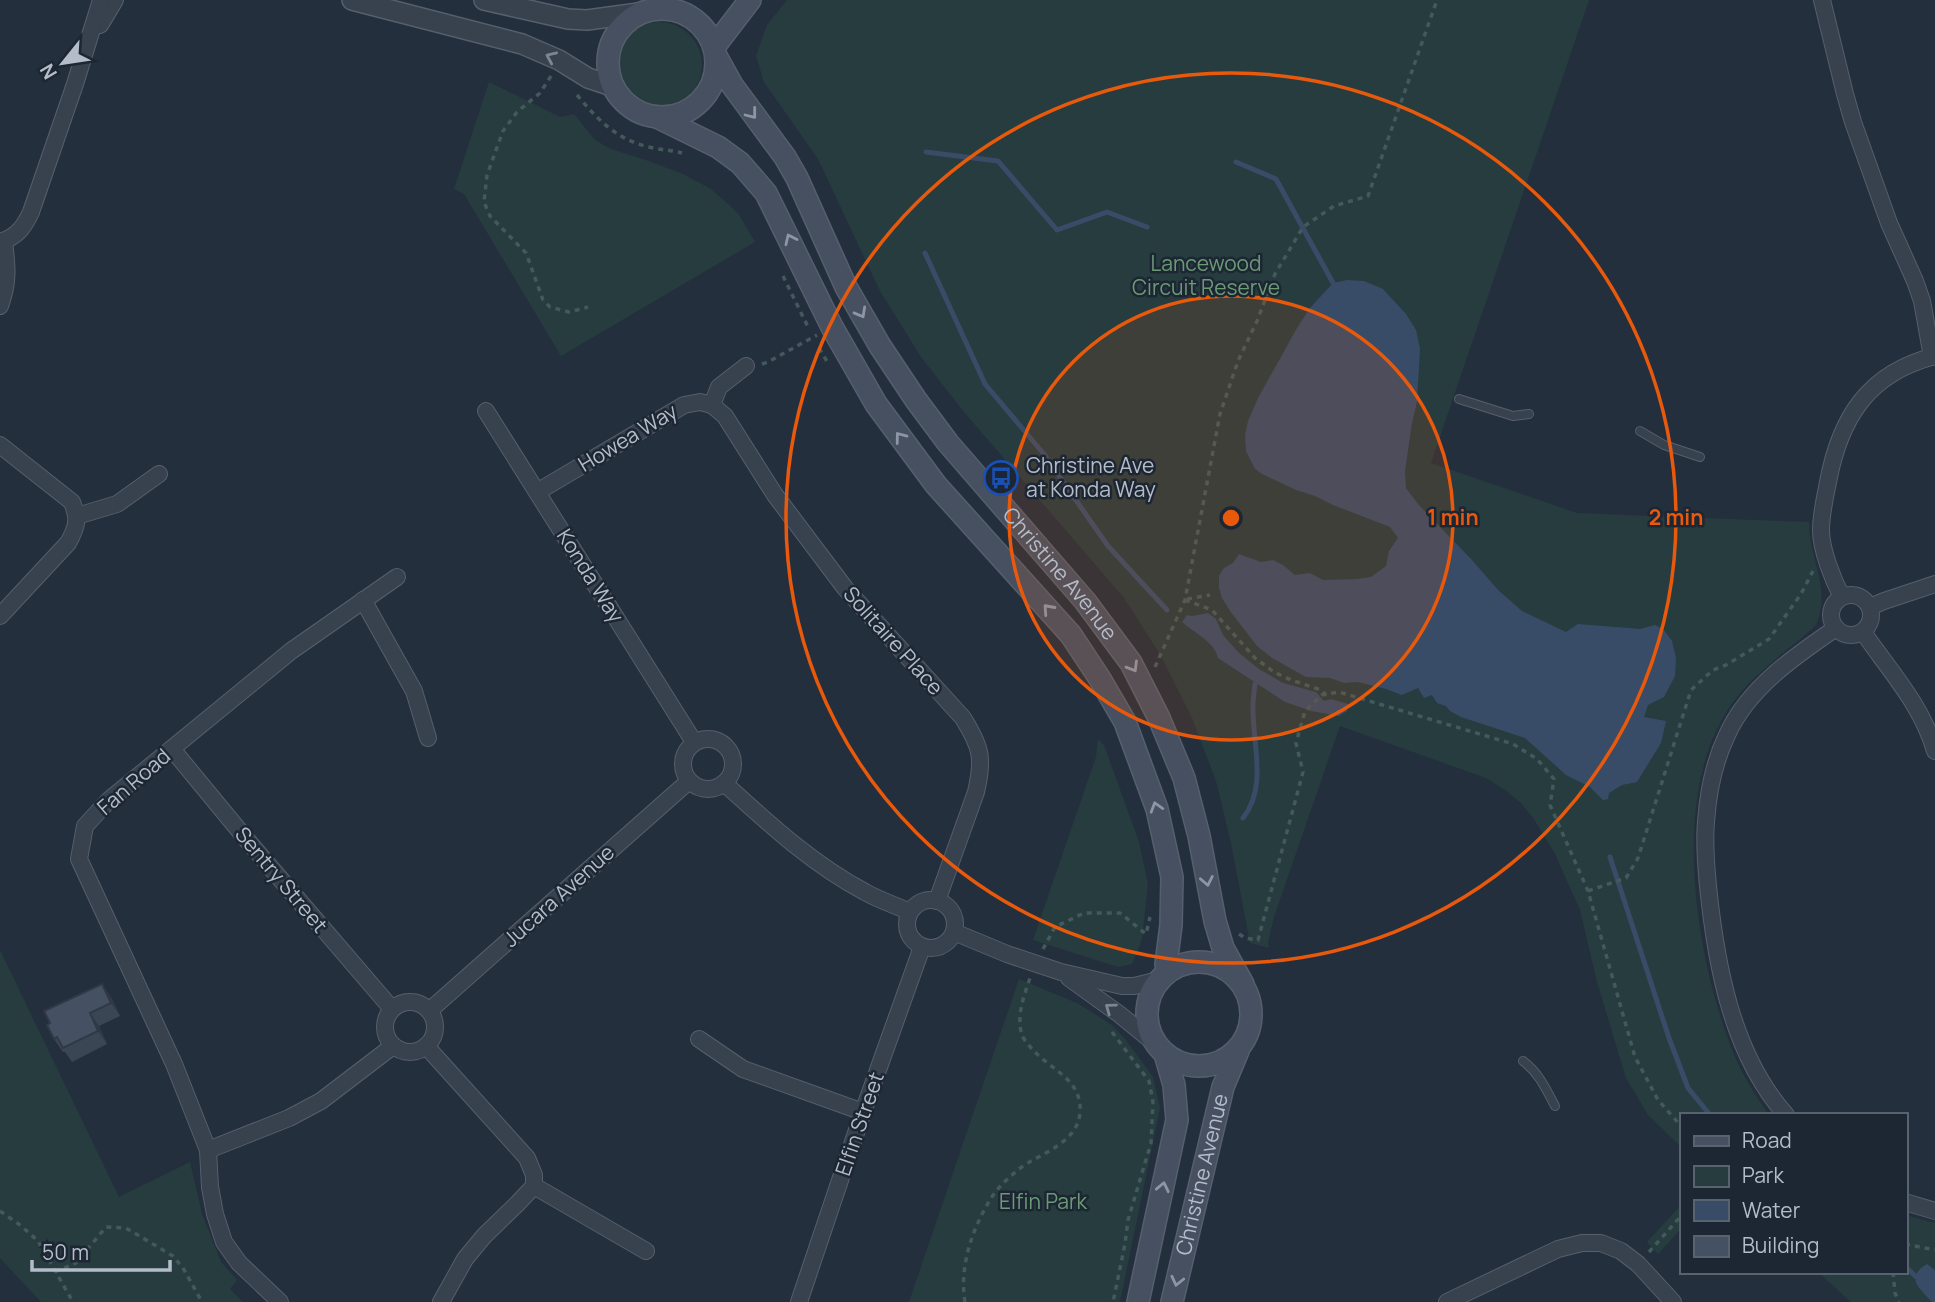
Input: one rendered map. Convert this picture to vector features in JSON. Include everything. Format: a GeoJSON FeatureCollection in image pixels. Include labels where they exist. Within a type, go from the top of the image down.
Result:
{"type":"FeatureCollection","features":[{"type":"Feature","properties":{"kind":"main road"},"geometry":{"type":"LineString","coordinates":[[715,52],[750,0]]}},
{"type":"Feature","properties":{"kind":"main road"},"geometry":{"type":"LineString","coordinates":[[672,4],[707,32],[715,52],[715,73],[710,88],[701,101],[688,111],[673,117],[656,117],[638,112],[623,101],[612,86],[607,69],[608,52],[614,36],[625,22],[639,13],[672,4]]}},
{"type":"Feature","properties":{"kind":"main road","name":"Christine Avenue"},"geometry":{"type":"LineString","coordinates":[[715,52],[732,85],[785,157],[846,287],[880,346],[916,400],[947,443],[1102,621],[1131,663],[1174,750],[1184,778],[1199,836],[1214,921],[1223,948],[1243,984]]}},
{"type":"Feature","properties":{"kind":"main road","name":"Christine Avenue"},"geometry":{"type":"LineString","coordinates":[[656,117],[718,147],[740,163],[766,193],[832,327],[876,404],[936,485],[1071,635],[1100,679],[1125,722],[1157,809],[1172,877],[1171,925],[1163,975]]}},
{"type":"Feature","properties":{"kind":"main road"},"geometry":{"type":"LineString","coordinates":[[1200,961],[1216,964],[1231,972],[1243,984],[1252,1010],[1250,1028],[1238,1049],[1226,1060],[1211,1066],[1195,1067],[1179,1063],[1161,1050],[1149,1030],[1146,1012],[1150,995],[1163,975],[1183,963],[1200,961]]}},
{"type":"Feature","properties":{"kind":"main road","name":"Christine Avenue"},"geometry":{"type":"LineString","coordinates":[[1172,1302],[1223,1087],[1238,1049]]}},
{"type":"Feature","properties":{"kind":"main road","name":"Christine Avenue"},"geometry":{"type":"LineString","coordinates":[[1139,1302],[1177,1120],[1174,1085],[1161,1050]]}},
{"type":"Feature","properties":{"kind":"street"},"geometry":{"type":"LineString","coordinates":[[0,306],[8,274],[2,242],[15,236],[27,219],[101,0]]}},
{"type":"Feature","properties":{"kind":"street"},"geometry":{"type":"LineString","coordinates":[[85,52],[114,0]]}},
{"type":"Feature","properties":{"kind":"street"},"geometry":{"type":"LineString","coordinates":[[352,0],[522,44],[559,60],[588,78],[612,86]]}},
{"type":"Feature","properties":{"kind":"street"},"geometry":{"type":"LineString","coordinates":[[484,0],[568,19],[639,13]]}},
{"type":"Feature","properties":{"kind":"street"},"geometry":{"type":"LineString","coordinates":[[1822,0],[1844,94],[1879,197],[1922,301],[1934,356],[1907,364],[1882,379],[1853,411],[1840,438],[1831,466],[1821,533],[1828,562],[1842,597]]}},
{"type":"Feature","properties":{"kind":"street"},"geometry":{"type":"LineString","coordinates":[[712,405],[719,387],[746,366]]}},
{"type":"Feature","properties":{"kind":"street","name":"Howea Way"},"geometry":{"type":"LineString","coordinates":[[537,492],[684,405],[700,402],[712,405]]}},
{"type":"Feature","properties":{"kind":"street","name":"Solitaire Place"},"geometry":{"type":"LineString","coordinates":[[712,405],[725,416],[775,495],[845,588],[963,718],[974,736],[981,756],[976,792],[937,901]]}},
{"type":"Feature","properties":{"kind":"street","name":"Konda Way"},"geometry":{"type":"LineString","coordinates":[[486,411],[694,742]]}},
{"type":"Feature","properties":{"kind":"street"},"geometry":{"type":"LineString","coordinates":[[0,444],[72,502],[77,516],[75,530],[68,543],[0,616]]}},
{"type":"Feature","properties":{"kind":"street"},"geometry":{"type":"LineString","coordinates":[[77,516],[117,504],[159,474]]}},
{"type":"Feature","properties":{"kind":"street","name":"Fan Road"},"geometry":{"type":"LineString","coordinates":[[281,1302],[239,1263],[225,1242],[215,1214],[210,1187],[208,1150],[174,1064],[79,859],[85,826],[109,800],[290,652],[397,577]]}},
{"type":"Feature","properties":{"kind":"street"},"geometry":{"type":"LineString","coordinates":[[1870,607],[1935,584]]}},
{"type":"Feature","properties":{"kind":"street"},"geometry":{"type":"LineString","coordinates":[[1848,594],[1856,595],[1863,598],[1870,607],[1871,622],[1863,632],[1849,635],[1836,628],[1831,611],[1842,597],[1848,594]]}},
{"type":"Feature","properties":{"kind":"street"},"geometry":{"type":"LineString","coordinates":[[363,600],[414,691],[428,738]]}},
{"type":"Feature","properties":{"kind":"street"},"geometry":{"type":"LineString","coordinates":[[1784,1113],[1756,1072],[1741,1039],[1717,953],[1707,867],[1706,825],[1709,793],[1717,760],[1728,733],[1760,687],[1777,671],[1836,628]]}},
{"type":"Feature","properties":{"kind":"street"},"geometry":{"type":"LineString","coordinates":[[1863,632],[1914,704],[1929,730],[1935,751]]}},
{"type":"Feature","properties":{"kind":"street"},"geometry":{"type":"LineString","coordinates":[[710,738],[718,741],[730,752],[732,769],[724,783],[710,789],[689,781],[683,768],[683,760],[694,742],[710,738]]}},
{"type":"Feature","properties":{"kind":"street","name":"Sentry Street"},"geometry":{"type":"LineString","coordinates":[[172,750],[392,1009]]}},
{"type":"Feature","properties":{"kind":"street","name":"Jucara Avenue"},"geometry":{"type":"LineString","coordinates":[[429,1011],[689,781]]}},
{"type":"Feature","properties":{"kind":"street"},"geometry":{"type":"LineString","coordinates":[[724,783],[795,846],[826,869],[866,893],[910,912]]}},
{"type":"Feature","properties":{"kind":"street"},"geometry":{"type":"LineString","coordinates":[[929,900],[944,904],[954,916],[954,932],[945,944],[938,948],[922,947],[916,944],[908,932],[906,926],[910,912],[915,906],[929,900]]}},
{"type":"Feature","properties":{"kind":"street"},"geometry":{"type":"LineString","coordinates":[[954,932],[1035,964],[1122,986],[1134,986],[1163,975]]}},
{"type":"Feature","properties":{"kind":"street","name":"Elfin Street"},"geometry":{"type":"LineString","coordinates":[[799,1302],[922,947]]}},
{"type":"Feature","properties":{"kind":"street"},"geometry":{"type":"LineString","coordinates":[[1061,972],[1119,1014],[1161,1050]]}},
{"type":"Feature","properties":{"kind":"street"},"geometry":{"type":"LineString","coordinates":[[407,1002],[429,1011],[433,1018],[434,1033],[426,1046],[413,1052],[399,1050],[393,1046],[385,1032],[387,1016],[392,1009],[407,1002]]}},
{"type":"Feature","properties":{"kind":"street"},"geometry":{"type":"LineString","coordinates":[[699,1038],[743,1069],[863,1112]]}},
{"type":"Feature","properties":{"kind":"street"},"geometry":{"type":"LineString","coordinates":[[208,1150],[289,1118],[321,1101],[393,1046]]}},
{"type":"Feature","properties":{"kind":"street"},"geometry":{"type":"LineString","coordinates":[[426,1046],[527,1158],[534,1175],[534,1185],[465,1259],[441,1302]]}},
{"type":"Feature","properties":{"kind":"street"},"geometry":{"type":"LineString","coordinates":[[534,1185],[646,1251]]}},
{"type":"Feature","properties":{"kind":"street"},"geometry":{"type":"LineString","coordinates":[[1907,1203],[1935,1211]]}},
{"type":"Feature","properties":{"kind":"street"},"geometry":{"type":"LineString","coordinates":[[1447,1302],[1558,1249],[1582,1243],[1601,1243],[1621,1251],[1638,1264],[1673,1302]]}},
{"type":"Feature","properties":{"kind":"lane"},"geometry":{"type":"LineString","coordinates":[[1458,399],[1513,416],[1529,414]]}},
{"type":"Feature","properties":{"kind":"lane"},"geometry":{"type":"LineString","coordinates":[[1640,431],[1664,445],[1700,457]]}},
{"type":"Feature","properties":{"kind":"lane"},"geometry":{"type":"LineString","coordinates":[[1523,1061],[1540,1077],[1555,1106]]}},
{"type":"Feature","properties":{"kind":"path"},"geometry":{"type":"LineString","coordinates":[[1147,692],[1156,664],[1185,600],[1220,414],[1238,361],[1275,274],[1303,227],[1334,206],[1368,197],[1437,0]]}},
{"type":"Feature","properties":{"kind":"path"},"geometry":{"type":"LineString","coordinates":[[550,76],[540,93],[517,112],[503,131],[487,175],[484,202],[490,216],[526,253],[543,300],[550,307],[569,312],[588,307]]}},
{"type":"Feature","properties":{"kind":"path"},"geometry":{"type":"LineString","coordinates":[[746,366],[768,362],[832,327]]}},
{"type":"Feature","properties":{"kind":"path"},"geometry":{"type":"LineString","coordinates":[[1588,891],[1626,878],[1638,858],[1691,690],[1713,670],[1769,639],[1801,594],[1815,567],[1828,562]]}},
{"type":"Feature","properties":{"kind":"path"},"geometry":{"type":"LineString","coordinates":[[1185,600],[1210,595]]}},
{"type":"Feature","properties":{"kind":"path"},"geometry":{"type":"LineString","coordinates":[[1185,600],[1212,610],[1255,658],[1274,671],[1321,690],[1324,695]]}},
{"type":"Feature","properties":{"kind":"path"},"geometry":{"type":"LineString","coordinates":[[1235,927],[1241,936],[1258,940],[1303,772],[1296,743],[1305,710],[1324,695],[1339,692],[1513,744],[1536,759],[1554,779],[1550,805],[1588,891],[1635,1057],[1658,1100],[1680,1125]]}},
{"type":"Feature","properties":{"kind":"path"},"geometry":{"type":"LineString","coordinates":[[965,1302],[963,1269],[977,1226],[990,1199],[1000,1186],[1022,1167],[1055,1147],[1073,1132],[1078,1122],[1079,1094],[1071,1083],[1033,1051],[1022,1037],[1020,1006],[1035,964],[1055,927],[1084,913],[1120,913],[1146,934],[1149,925]]}},
{"type":"Feature","properties":{"kind":"path"},"geometry":{"type":"LineString","coordinates":[[1106,1025],[1149,1081],[1153,1102],[1151,1143],[1128,1220],[1113,1302]]}},
{"type":"Feature","properties":{"kind":"path"},"geometry":{"type":"LineString","coordinates":[[0,1211],[38,1241],[73,1302]]}},
{"type":"Feature","properties":{"kind":"path"},"geometry":{"type":"LineString","coordinates":[[1638,1264],[1680,1217]]}},
{"type":"Feature","properties":{"kind":"path"},"geometry":{"type":"LineString","coordinates":[[55,1272],[76,1263],[106,1227],[125,1228],[173,1256],[202,1302]]}},
{"type":"Feature","properties":{"kind":"path"},"geometry":{"type":"LineString","coordinates":[[1907,1244],[1935,1250]]}},
{"type":"Feature","properties":{"kind":"path"},"geometry":{"type":"LineString","coordinates":[[1893,1274],[1899,1302]]}},
{"type":"Feature","properties":{"kind":"green space","name":"Lancewood Circuit Reserve"},"geometry":{"type":"Polygon","coordinates":[[[787,0],[1589,0],[1431,463],[1577,513],[1809,522],[1822,598],[1816,625],[1761,672],[1731,705],[1711,742],[1700,784],[1694,830],[1700,926],[1720,1016],[1741,1071],[1768,1113],[1680,1113],[1680,1146],[1648,1115],[1626,1078],[1597,982],[1580,910],[1555,854],[1534,819],[1521,803],[1486,778],[1340,726],[1274,917],[1269,948],[1250,943],[1216,781],[1192,718],[1161,656],[1124,598],[964,412],[921,357],[880,291],[818,159],[764,82],[756,56],[767,25],[787,0]]]}},
{"type":"Feature","properties":{"kind":"green space"},"geometry":{"type":"Polygon","coordinates":[[[659,22],[683,29],[695,41],[702,65],[695,89],[683,101],[659,108],[635,101],[623,89],[616,65],[623,41],[635,29],[659,22]]]}},
{"type":"Feature","properties":{"kind":"green space"},"geometry":{"type":"Polygon","coordinates":[[[489,82],[560,117],[574,114],[595,140],[611,149],[683,174],[711,189],[738,213],[755,242],[561,356],[464,194],[454,189],[489,82]]]}},
{"type":"Feature","properties":{"kind":"green space"},"geometry":{"type":"Polygon","coordinates":[[[1098,739],[1104,745],[1139,842],[1148,884],[1142,939],[1132,964],[1118,967],[1033,940],[1096,757],[1098,739]]]}},
{"type":"Feature","properties":{"kind":"green space"},"geometry":{"type":"Polygon","coordinates":[[[0,950],[119,1197],[190,1162],[202,1214],[221,1262],[237,1280],[230,1289],[243,1302],[41,1302],[0,1258],[0,950]]]}},
{"type":"Feature","properties":{"kind":"green space","name":"Elfin Park"},"geometry":{"type":"Polygon","coordinates":[[[1019,979],[1077,1003],[1112,1025],[1153,1077],[1160,1108],[1120,1302],[909,1302],[1019,979]]]}},
{"type":"Feature","properties":{"kind":"green space"},"geometry":{"type":"Polygon","coordinates":[[[1680,1206],[1680,1230],[1658,1254],[1647,1242],[1680,1206]]]}},
{"type":"Feature","properties":{"kind":"green space"},"geometry":{"type":"Polygon","coordinates":[[[1907,1216],[1935,1223],[1935,1302],[1851,1302],[1820,1274],[1907,1274],[1907,1216]]]}},
{"type":"Feature","properties":{"kind":"water"},"geometry":{"type":"Polygon","coordinates":[[[1364,281],[1383,289],[1406,314],[1416,330],[1420,349],[1417,402],[1405,471],[1406,488],[1418,504],[1498,590],[1522,611],[1566,632],[1578,624],[1640,629],[1655,625],[1663,629],[1672,641],[1676,658],[1675,676],[1664,697],[1648,705],[1644,717],[1666,721],[1661,743],[1637,782],[1622,785],[1609,793],[1608,799],[1603,800],[1590,787],[1566,775],[1525,738],[1461,717],[1437,703],[1432,695],[1424,698],[1418,688],[1402,695],[1358,682],[1344,683],[1330,678],[1306,677],[1272,658],[1257,646],[1222,598],[1219,576],[1239,554],[1261,562],[1273,560],[1295,575],[1310,573],[1323,580],[1357,579],[1371,577],[1386,566],[1389,551],[1398,538],[1390,527],[1262,474],[1255,469],[1246,451],[1248,421],[1297,328],[1310,308],[1333,283],[1364,281]]]}},
{"type":"Feature","properties":{"kind":"water"},"geometry":{"type":"Polygon","coordinates":[[[1208,613],[1216,619],[1223,635],[1239,653],[1259,669],[1283,683],[1316,692],[1324,701],[1331,699],[1348,704],[1347,711],[1339,716],[1311,711],[1285,702],[1218,658],[1208,642],[1182,622],[1187,615],[1208,613]]]}},
{"type":"Feature","properties":{"kind":"water"},"geometry":{"type":"Polygon","coordinates":[[[1927,1264],[1935,1270],[1935,1302],[1923,1293],[1915,1279],[1920,1269],[1927,1264]]]}},
{"type":"Feature","properties":{"kind":"building"},"geometry":{"type":"Polygon","coordinates":[[[102,984],[111,1003],[90,1013],[98,1031],[63,1048],[57,1037],[54,1039],[44,1011],[102,984]]]}},
{"type":"Feature","properties":{"kind":"waterway"},"geometry":{"type":"LineString","coordinates":[[926,152],[998,161],[1057,230],[1107,212],[1147,227]]}},
{"type":"Feature","properties":{"kind":"waterway"},"geometry":{"type":"LineString","coordinates":[[1236,162],[1276,179],[1333,283]]}},
{"type":"Feature","properties":{"kind":"waterway"},"geometry":{"type":"LineString","coordinates":[[925,253],[985,384],[1043,453],[1108,546],[1167,610]]}},
{"type":"Feature","properties":{"kind":"waterway"},"geometry":{"type":"LineString","coordinates":[[1243,818],[1251,806],[1257,779],[1253,720],[1255,684]]}},
{"type":"Feature","properties":{"kind":"waterway"},"geometry":{"type":"LineString","coordinates":[[1610,857],[1688,1088],[1708,1113]]}},
{"type":"Feature","properties":{"kind":"waterway"},"geometry":{"type":"LineString","coordinates":[[1907,1268],[1915,1276]]}},
{"type":"Feature","properties":{"kind":"place","name":"Christine Ave at Konda Way"},"geometry":{"type":"Point","coordinates":[1001,478]}}]}
